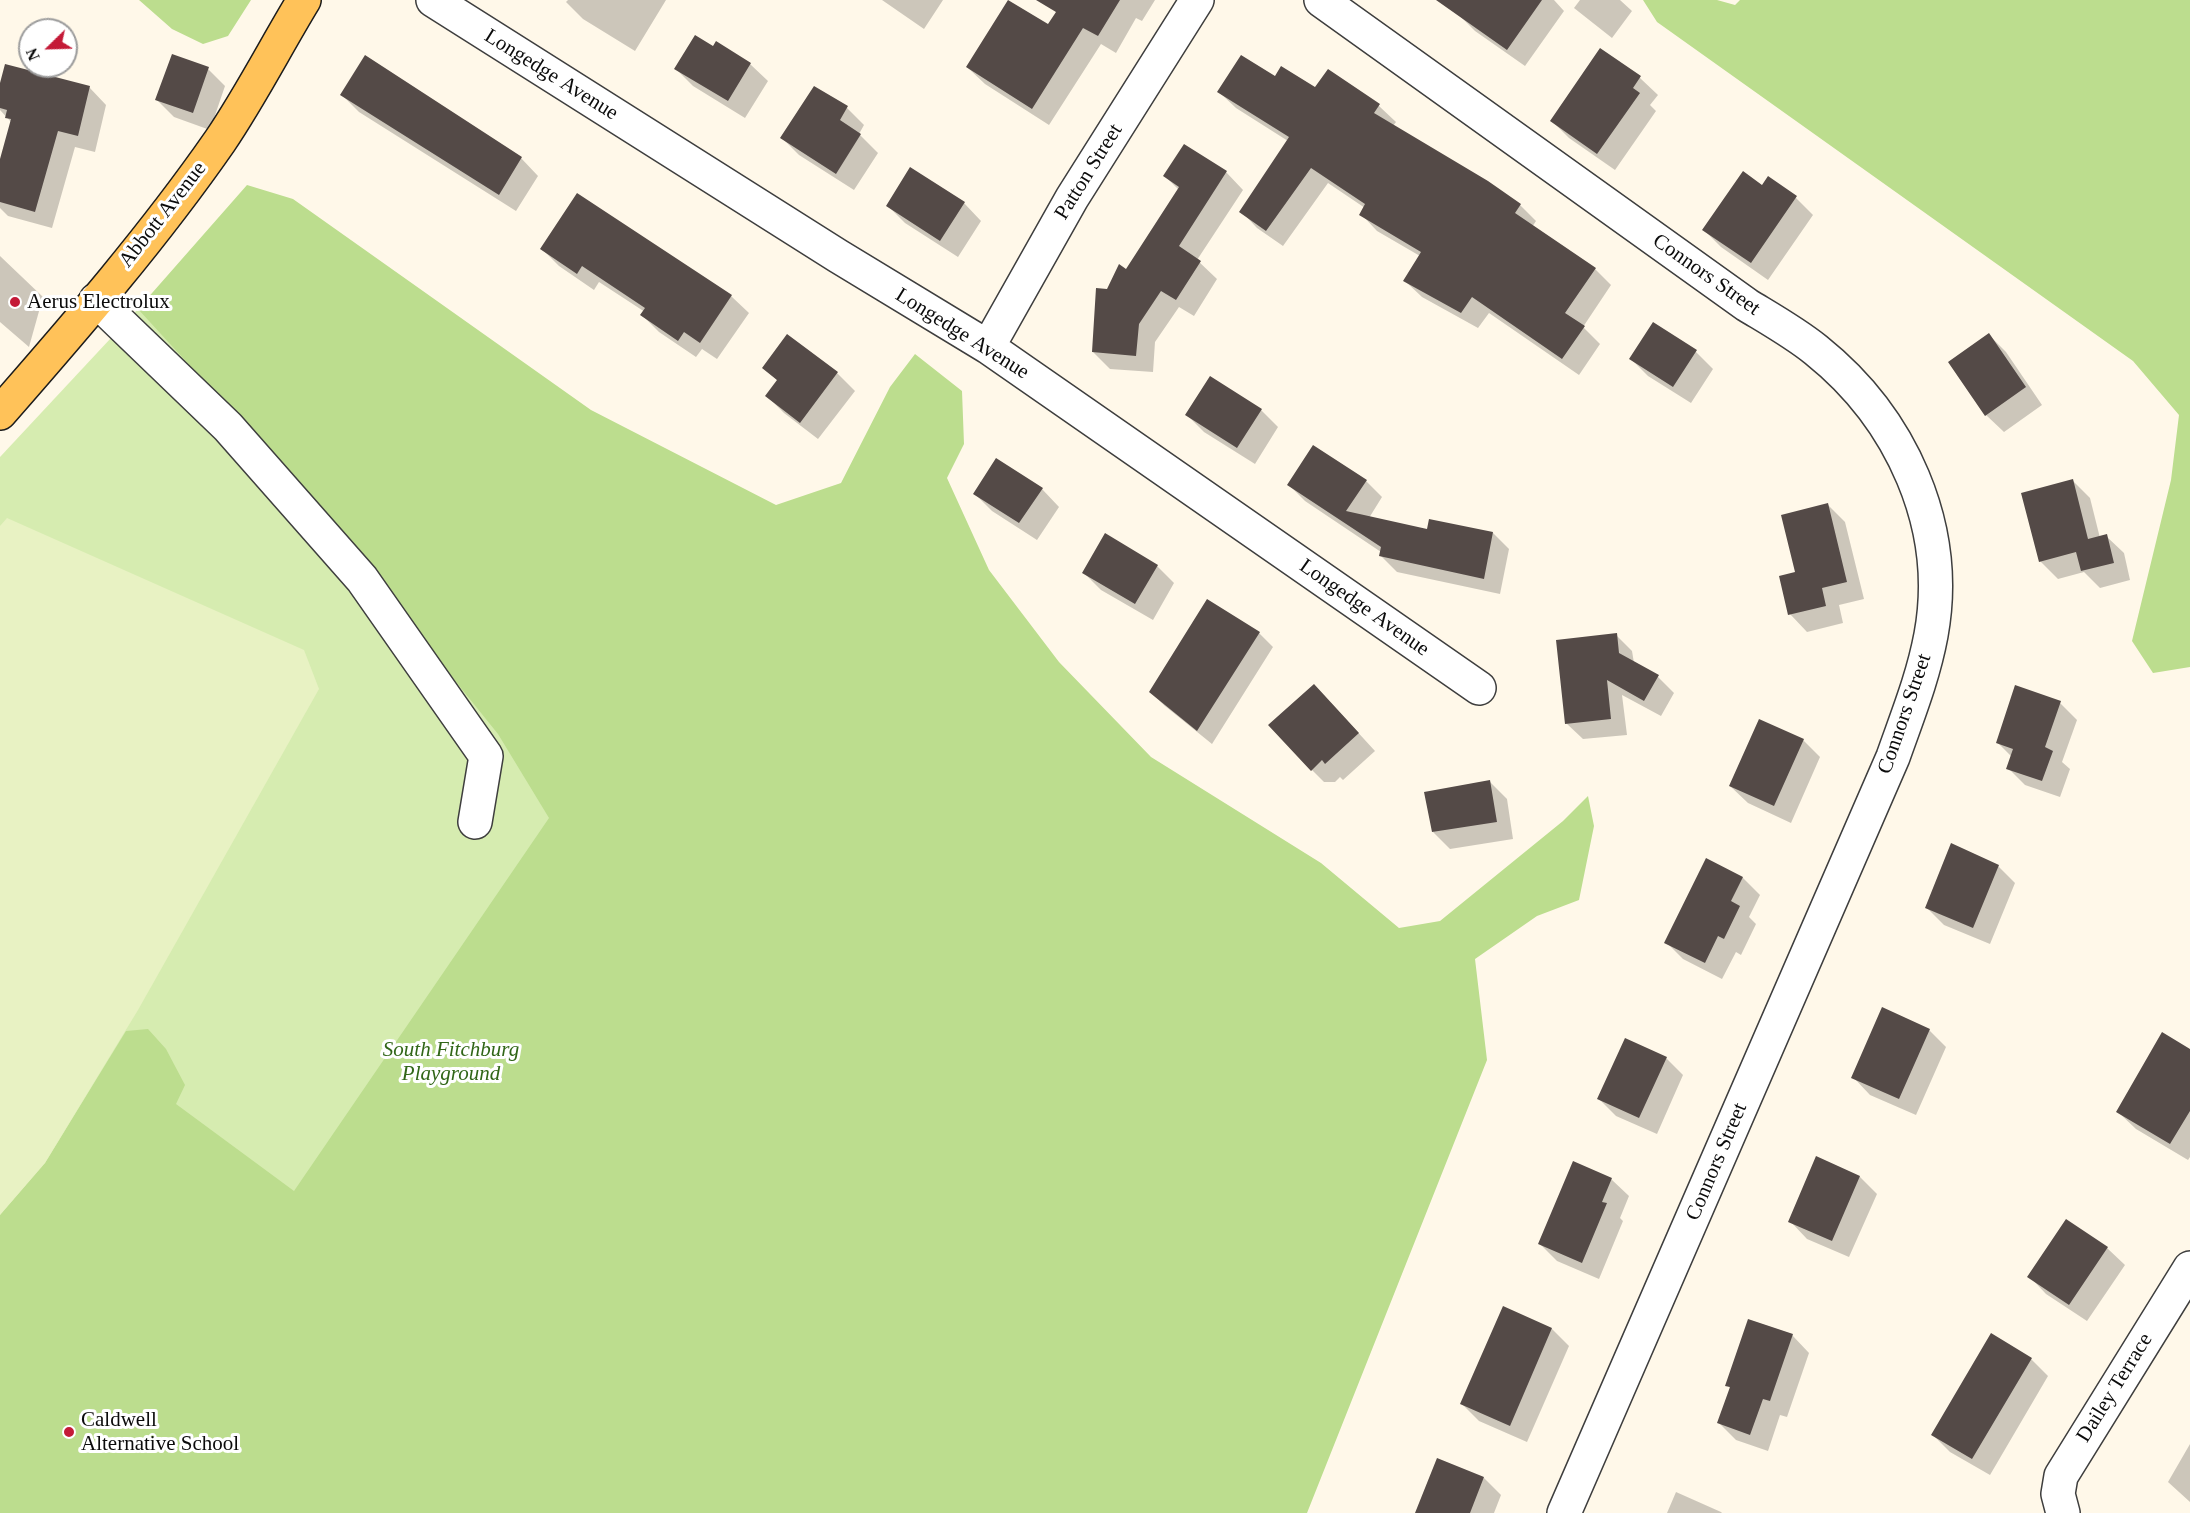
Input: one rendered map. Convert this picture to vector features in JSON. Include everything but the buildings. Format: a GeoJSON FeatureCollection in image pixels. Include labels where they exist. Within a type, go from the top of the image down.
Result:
{"type":"FeatureCollection","features":[{"type":"Feature","properties":{"kind":"main road","name":"Abbott Avenue"},"geometry":{"type":"LineString","coordinates":[[0,412],[155,228],[221,139],[304,0]]}},
{"type":"Feature","properties":{"kind":"street","name":"Longedge Avenue"},"geometry":{"type":"LineString","coordinates":[[433,0],[838,256],[988,347],[1479,688]]}},
{"type":"Feature","properties":{"kind":"street","name":"Patton Street"},"geometry":{"type":"LineString","coordinates":[[988,347],[1072,198],[1197,0]]}},
{"type":"Feature","properties":{"kind":"street","name":"Connors Street"},"geometry":{"type":"LineString","coordinates":[[1321,0],[1747,305],[1815,349],[1860,392],[1891,432],[1919,492],[1933,549],[1936,581],[1931,634],[1920,684],[1893,757],[1564,1513]]}},
{"type":"Feature","properties":{"kind":"street"},"geometry":{"type":"LineString","coordinates":[[96,300],[228,427],[362,579],[486,756],[474,822]]}},
{"type":"Feature","properties":{"kind":"street","name":"Dailey Terrace"},"geometry":{"type":"LineString","coordinates":[[2063,1513],[2058,1494],[2061,1476],[2190,1268]]}},
{"type":"Feature","properties":{"kind":"green space"},"geometry":{"type":"Polygon","coordinates":[[[139,0],[251,0],[228,36],[203,44],[172,29],[139,0]]]}},
{"type":"Feature","properties":{"kind":"green space"},"geometry":{"type":"Polygon","coordinates":[[[1643,0],[1717,0],[1735,5],[1740,0],[2190,0],[2190,667],[2153,673],[2132,641],[2171,480],[2179,415],[2133,361],[1657,22],[1643,0]]]}},
{"type":"Feature","properties":{"kind":"green space","name":"South Fitchburg Playground"},"geometry":{"type":"Polygon","coordinates":[[[247,185],[293,199],[591,410],[776,505],[841,483],[890,387],[915,354],[962,391],[964,444],[947,478],[989,570],[1059,662],[1151,757],[1321,863],[1399,928],[1440,921],[1563,821],[1588,796],[1594,826],[1579,900],[1537,916],[1475,959],[1487,1060],[1307,1513],[0,1513],[0,1215],[45,1163],[126,1031],[148,1029],[166,1049],[185,1085],[176,1104],[294,1191],[549,818],[498,734],[357,559],[226,405],[138,309],[247,185]]]}},
{"type":"Feature","properties":{"kind":"green space","name":"South Fitchburg Playground"},"geometry":{"type":"Polygon","coordinates":[[[138,309],[1372,1138],[274,1513],[0,1351],[0,457],[138,309]]]}},
{"type":"Feature","properties":{"kind":"green space"},"geometry":{"type":"Polygon","coordinates":[[[7,518],[304,650],[319,689],[138,1010],[45,1163],[0,1215],[0,526],[7,518]]]}},
{"type":"Feature","properties":{"kind":"place","name":"Aerus Electrolux"},"geometry":{"type":"Point","coordinates":[15,302]}},
{"type":"Feature","properties":{"kind":"place","name":"Caldwell Alternative School"},"geometry":{"type":"Point","coordinates":[69,1432]}}]}
